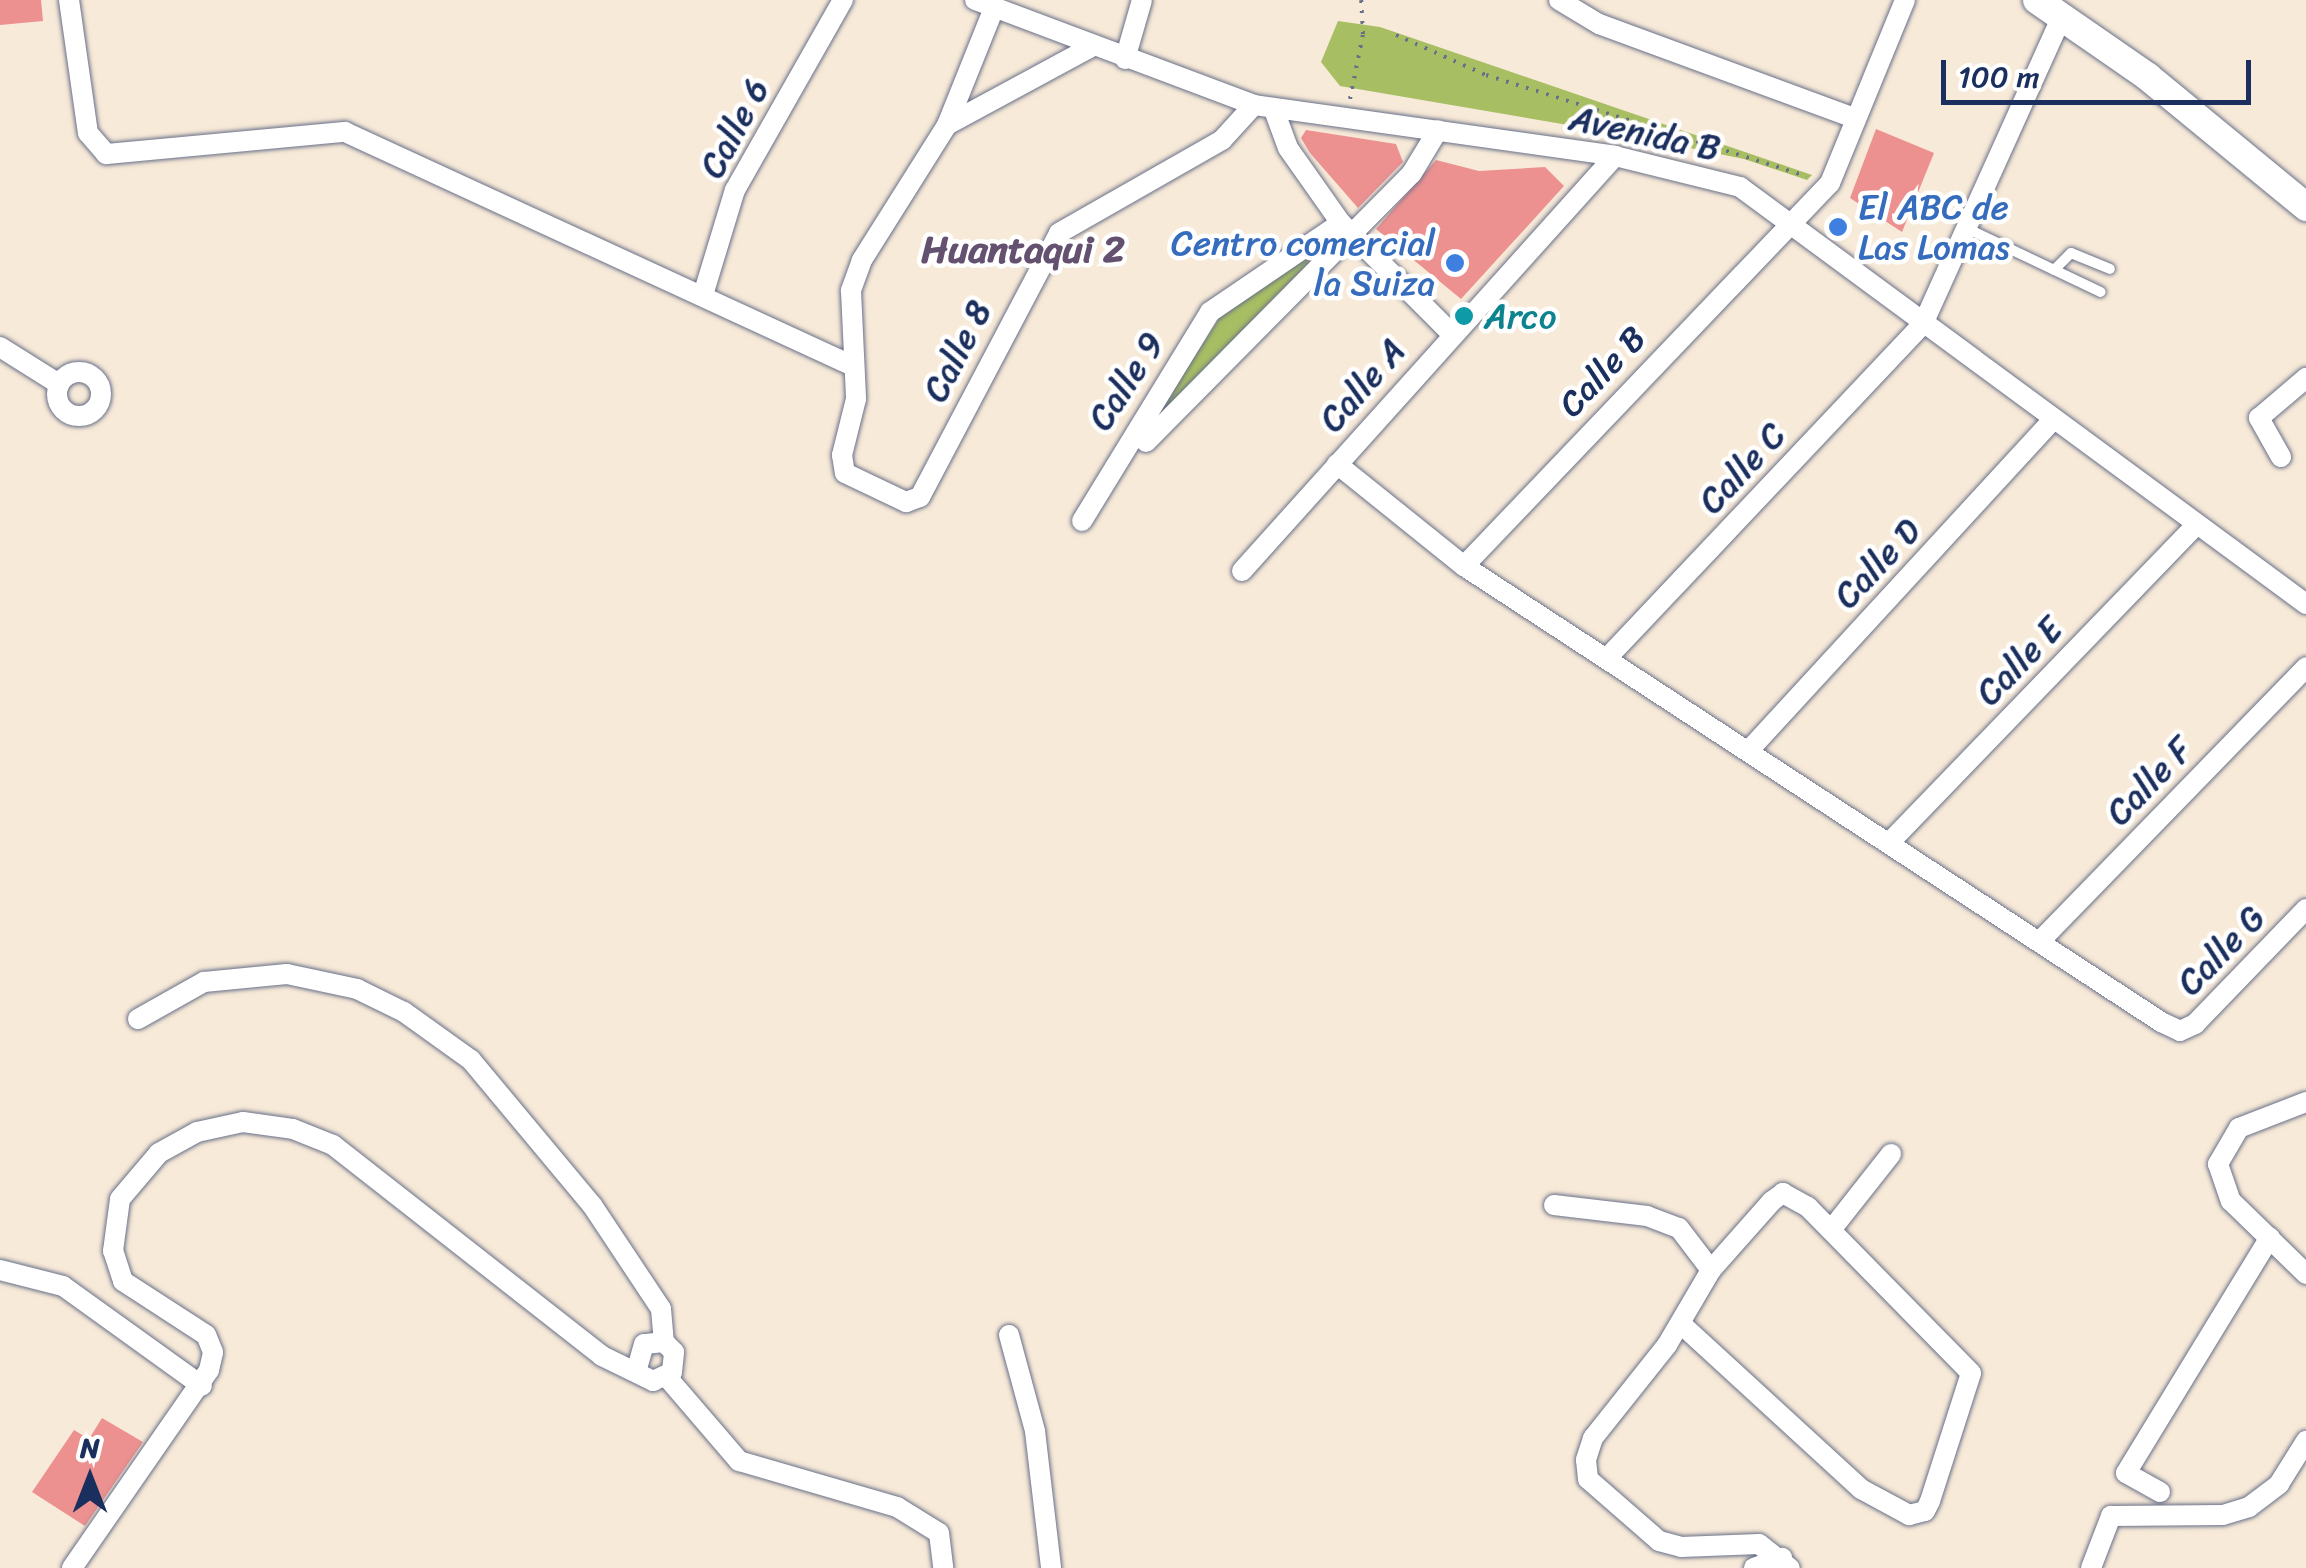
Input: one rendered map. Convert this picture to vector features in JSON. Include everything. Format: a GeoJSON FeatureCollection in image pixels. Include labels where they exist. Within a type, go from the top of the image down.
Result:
{"type":"FeatureCollection","features":[{"type":"Feature","properties":{"kind":"street"},"geometry":{"type":"LineString","coordinates":[[69,0],[88,133],[112,155],[179,150],[224,138],[345,132],[853,366]]}},
{"type":"Feature","properties":{"kind":"street","name":"Calle 6"},"geometry":{"type":"LineString","coordinates":[[703,294],[735,190],[843,0]]}},
{"type":"Feature","properties":{"kind":"street"},"geometry":{"type":"LineString","coordinates":[[1125,59],[1142,0]]}},
{"type":"Feature","properties":{"kind":"street"},"geometry":{"type":"LineString","coordinates":[[1559,0],[1599,24],[1855,118]]}},
{"type":"Feature","properties":{"kind":"street"},"geometry":{"type":"LineString","coordinates":[[1830,183],[1905,0]]}},
{"type":"Feature","properties":{"kind":"street"},"geometry":{"type":"LineString","coordinates":[[2036,0],[2060,20],[2148,76],[2306,207]]}},
{"type":"Feature","properties":{"kind":"street"},"geometry":{"type":"LineString","coordinates":[[853,366],[848,313],[862,260],[947,124],[985,4]]}},
{"type":"Feature","properties":{"kind":"street","name":"Avenida B"},"geometry":{"type":"LineString","coordinates":[[985,4],[1091,47],[1264,108],[1347,116],[1615,156],[1740,187],[2052,422],[2306,604]]}},
{"type":"Feature","properties":{"kind":"street","name":"Calle C"},"geometry":{"type":"LineString","coordinates":[[1608,656],[1923,324],[2060,20]]}},
{"type":"Feature","properties":{"kind":"street"},"geometry":{"type":"LineString","coordinates":[[947,124],[1091,47]]}},
{"type":"Feature","properties":{"kind":"street"},"geometry":{"type":"LineString","coordinates":[[1264,108],[1346,229],[1451,333]]}},
{"type":"Feature","properties":{"kind":"street","name":"Calle 8"},"geometry":{"type":"LineString","coordinates":[[853,366],[856,399],[842,455],[845,472],[906,502],[920,497],[1060,233],[1222,140],[1264,108]]}},
{"type":"Feature","properties":{"kind":"street"},"geometry":{"type":"LineString","coordinates":[[1146,442],[1346,229],[1412,172],[1438,130]]}},
{"type":"Feature","properties":{"kind":"street","name":"Calle A"},"geometry":{"type":"LineString","coordinates":[[1242,571],[1451,333],[1615,156]]}},
{"type":"Feature","properties":{"kind":"street","name":"Calle B"},"geometry":{"type":"LineString","coordinates":[[1464,566],[1788,221],[1830,183]]}},
{"type":"Feature","properties":{"kind":"street","name":"Calle 9"},"geometry":{"type":"LineString","coordinates":[[1082,521],[1210,312],[1346,229]]}},
{"type":"Feature","properties":{"kind":"street"},"geometry":{"type":"LineString","coordinates":[[0,347],[59,384]]}},
{"type":"Feature","properties":{"kind":"street"},"geometry":{"type":"LineString","coordinates":[[2281,457],[2259,418],[2306,378]]}},
{"type":"Feature","properties":{"kind":"street","name":"Calle D"},"geometry":{"type":"LineString","coordinates":[[1751,748],[2052,422]]}},
{"type":"Feature","properties":{"kind":"street"},"geometry":{"type":"LineString","coordinates":[[1336,464],[1464,566],[1751,748],[2040,941]]}},
{"type":"Feature","properties":{"kind":"street","name":"Calle E"},"geometry":{"type":"LineString","coordinates":[[1889,843],[2196,524]]}},
{"type":"Feature","properties":{"kind":"street","name":"Calle F"},"geometry":{"type":"LineString","coordinates":[[2040,941],[2306,667]]}},
{"type":"Feature","properties":{"kind":"street","name":"Calle G"},"geometry":{"type":"LineString","coordinates":[[2040,941],[2180,1030],[2195,1024],[2306,909]]}},
{"type":"Feature","properties":{"kind":"street"},"geometry":{"type":"LineString","coordinates":[[138,1018],[204,982],[287,974],[357,989],[404,1012],[471,1060],[592,1205],[661,1309],[664,1342],[676,1359],[667,1378]]}},
{"type":"Feature","properties":{"kind":"street"},"geometry":{"type":"LineString","coordinates":[[2306,1102],[2238,1128],[2222,1148],[2219,1181],[2306,1274]]}},
{"type":"Feature","properties":{"kind":"street"},"geometry":{"type":"LineString","coordinates":[[72,1568],[202,1386],[210,1342],[123,1281],[114,1228],[120,1199],[159,1153],[198,1132],[244,1122],[293,1128],[333,1145],[602,1356],[636,1369],[646,1379],[667,1378]]}},
{"type":"Feature","properties":{"kind":"street"},"geometry":{"type":"LineString","coordinates":[[1831,1230],[1891,1154]]}},
{"type":"Feature","properties":{"kind":"street"},"geometry":{"type":"LineString","coordinates":[[1681,1324],[1861,1489],[1890,1510],[1925,1511],[1971,1373],[1831,1230],[1783,1193],[1710,1270],[1681,1324],[1594,1438],[1588,1478],[1659,1540],[1681,1547],[1745,1541],[1786,1563]]}},
{"type":"Feature","properties":{"kind":"street"},"geometry":{"type":"LineString","coordinates":[[1554,1206],[1647,1216],[1679,1228],[1710,1270]]}},
{"type":"Feature","properties":{"kind":"street"},"geometry":{"type":"LineString","coordinates":[[2160,1492],[2126,1474],[2270,1236]]}},
{"type":"Feature","properties":{"kind":"street"},"geometry":{"type":"LineString","coordinates":[[0,1270],[63,1286],[202,1386]]}},
{"type":"Feature","properties":{"kind":"street"},"geometry":{"type":"LineString","coordinates":[[1008,1335],[1035,1431],[1051,1568]]}},
{"type":"Feature","properties":{"kind":"street"},"geometry":{"type":"LineString","coordinates":[[636,1369],[644,1344],[664,1342]]}},
{"type":"Feature","properties":{"kind":"street"},"geometry":{"type":"LineString","coordinates":[[667,1378],[740,1461],[898,1507],[939,1534],[942,1568]]}},
{"type":"Feature","properties":{"kind":"street"},"geometry":{"type":"LineString","coordinates":[[2090,1568],[2111,1516],[2223,1515],[2249,1507],[2279,1484],[2306,1441]]}},
{"type":"Feature","properties":{"kind":"street"},"geometry":{"type":"LineString","coordinates":[[1754,1568],[1786,1563]]}},
{"type":"Feature","properties":{"kind":"lane"},"geometry":{"type":"LineString","coordinates":[[1965,228],[2101,292]]}},
{"type":"Feature","properties":{"kind":"lane"},"geometry":{"type":"LineString","coordinates":[[2054,270],[2071,254],[2110,269]]}},
{"type":"Feature","properties":{"kind":"path"},"geometry":{"type":"LineString","coordinates":[[1347,116],[1363,34],[1361,0]]}},
{"type":"Feature","properties":{"kind":"path"},"geometry":{"type":"LineString","coordinates":[[1396,36],[1420,50],[1651,132],[1830,183]]}},
{"type":"Feature","properties":{"kind":"green space"},"geometry":{"type":"Polygon","coordinates":[[[1338,21],[1380,27],[1812,175],[1807,180],[1744,159],[1621,134],[1340,86],[1321,62],[1338,21]]]}},
{"type":"Feature","properties":{"kind":"green space"},"geometry":{"type":"Polygon","coordinates":[[[1334,239],[1144,435],[1220,317],[1334,239]]]}},
{"type":"Feature","properties":{"kind":"building"},"geometry":{"type":"Polygon","coordinates":[[[0,0],[41,0],[43,21],[0,25],[0,0]]]}},
{"type":"Feature","properties":{"kind":"building"},"geometry":{"type":"Polygon","coordinates":[[[1876,129],[1934,153],[1902,232],[1850,198],[1876,129]]]}},
{"type":"Feature","properties":{"kind":"building"},"geometry":{"type":"Polygon","coordinates":[[[1306,130],[1396,144],[1403,162],[1358,208],[1310,153],[1301,138],[1306,130]]]}},
{"type":"Feature","properties":{"kind":"building","name":"Centro comercial la Suiza"},"geometry":{"type":"Polygon","coordinates":[[[1436,160],[1479,171],[1545,167],[1564,186],[1461,299],[1376,229],[1436,160]]]}},
{"type":"Feature","properties":{"kind":"building"},"geometry":{"type":"Polygon","coordinates":[[[102,1418],[143,1442],[85,1526],[32,1492],[74,1430],[89,1439],[102,1418]]]}},
{"type":"Feature","properties":{"kind":"place","name":"El ABC de Las Lomas"},"geometry":{"type":"Point","coordinates":[1838,227]}},
{"type":"Feature","properties":{"kind":"place","name":"Centro comercial la Suiza"},"geometry":{"type":"Point","coordinates":[1455,263]}},
{"type":"Feature","properties":{"kind":"place","name":"Arco"},"geometry":{"type":"Point","coordinates":[1464,316]}},
{"type":"Feature","properties":{"kind":"district","name":"Huantaqui 2"},"geometry":{"type":"Point","coordinates":[1023,250]}}]}
